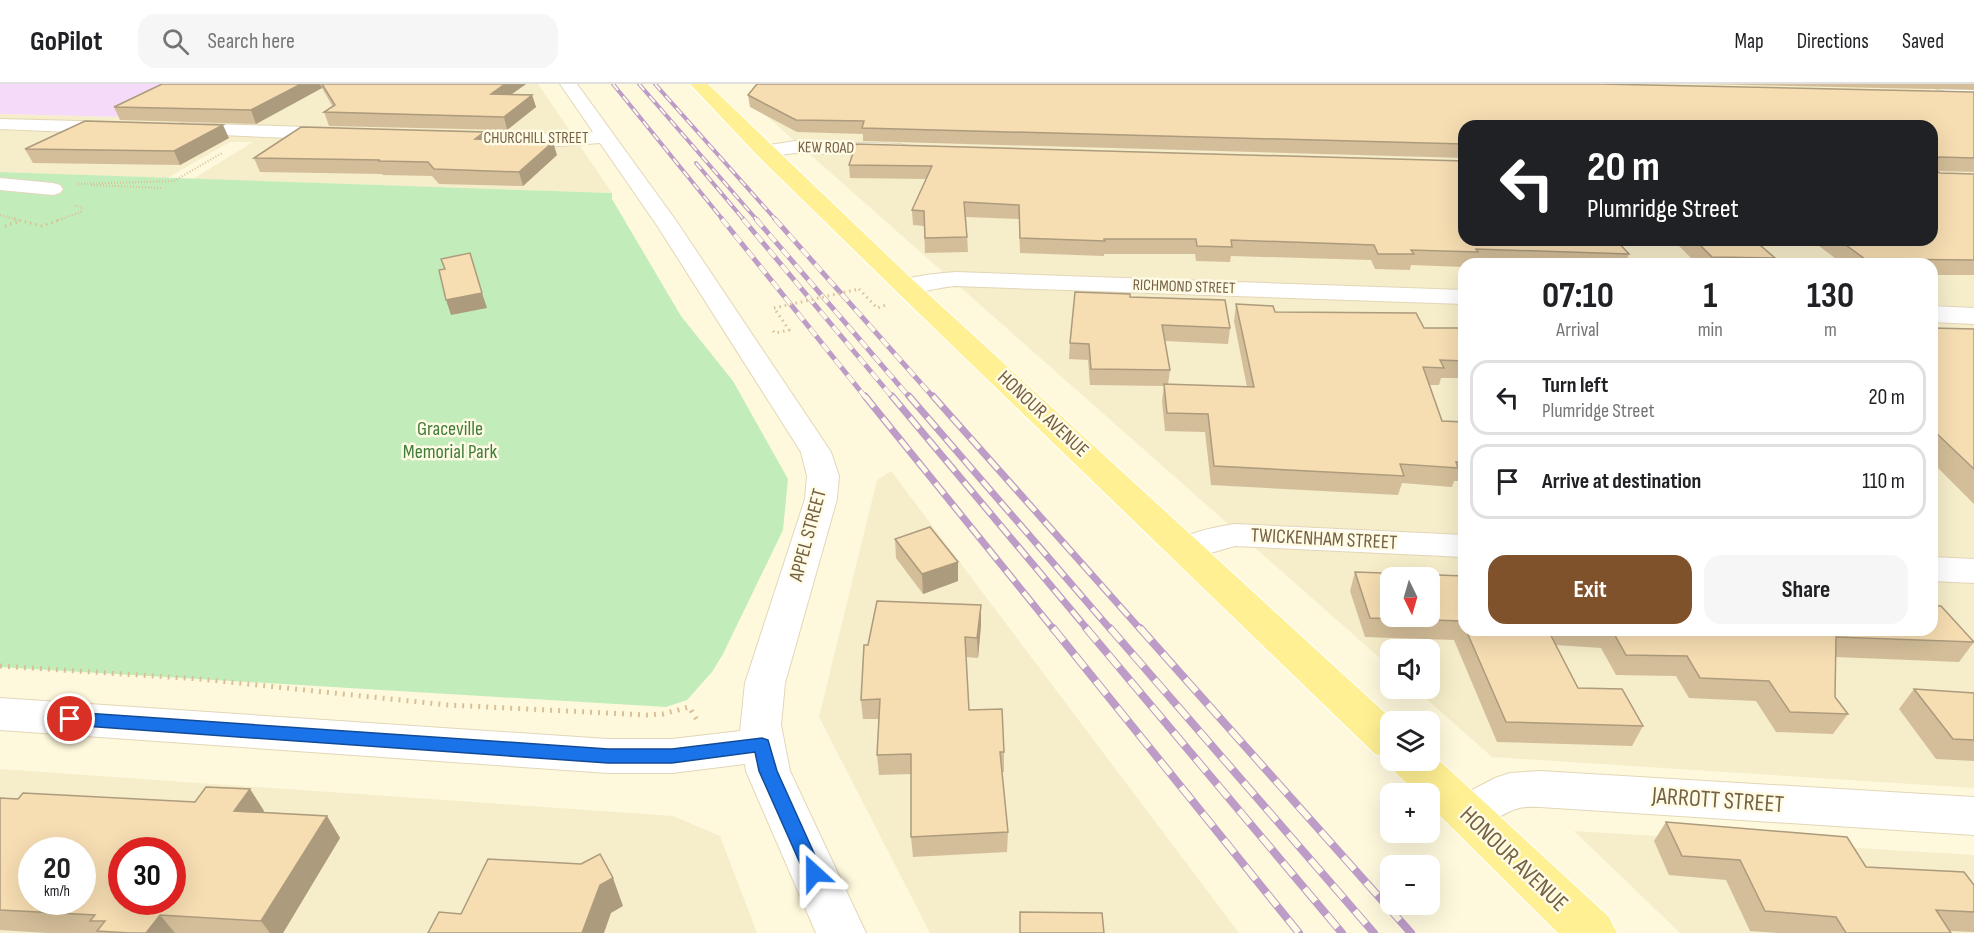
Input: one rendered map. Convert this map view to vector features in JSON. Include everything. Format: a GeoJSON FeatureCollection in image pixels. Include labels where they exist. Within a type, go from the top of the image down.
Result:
{"type":"FeatureCollection","features":[{"type":"Feature","properties":{"kind":"main road","name":"HONOUR AVENUE"},"geometry":{"type":"LineString","coordinates":[[698,84],[764,151],[905,286],[1380,733]]}},
{"type":"Feature","properties":{"kind":"main road","name":"HONOUR AVENUE"},"geometry":{"type":"LineString","coordinates":[[1422,771],[1592,933]]}},
{"type":"Feature","properties":{"kind":"street","name":"APPEL STREET"},"geometry":{"type":"LineString","coordinates":[[568,84],[669,227],[782,397],[816,452],[821,465],[823,487],[821,499],[765,683],[760,725],[768,771],[841,933]]}},
{"type":"Feature","properties":{"kind":"street"},"geometry":{"type":"LineString","coordinates":[[1940,84],[1974,95]]}},
{"type":"Feature","properties":{"kind":"street"},"geometry":{"type":"LineString","coordinates":[[1924,98],[1974,95]]}},
{"type":"Feature","properties":{"kind":"street"},"geometry":{"type":"LineString","coordinates":[[0,124],[141,128]]}},
{"type":"Feature","properties":{"kind":"street"},"geometry":{"type":"LineString","coordinates":[[165,129],[351,134]]}},
{"type":"Feature","properties":{"kind":"street","name":"CHURCHILL STREET"},"geometry":{"type":"LineString","coordinates":[[421,136],[560,140],[605,137]]}},
{"type":"Feature","properties":{"kind":"street","name":"KEW ROAD"},"geometry":{"type":"LineString","coordinates":[[764,151],[795,147],[919,150]]}},
{"type":"Feature","properties":{"kind":"street"},"geometry":{"type":"LineString","coordinates":[[0,184],[52,189]]}},
{"type":"Feature","properties":{"kind":"street","name":"RICHMOND STREET"},"geometry":{"type":"LineString","coordinates":[[905,286],[934,280],[956,279],[1458,297]]}},
{"type":"Feature","properties":{"kind":"street"},"geometry":{"type":"LineString","coordinates":[[1938,314],[1974,316]]}},
{"type":"Feature","properties":{"kind":"street","name":"TWICKENHAM STREET"},"geometry":{"type":"LineString","coordinates":[[1186,549],[1220,537],[1235,535],[1458,546]]}},
{"type":"Feature","properties":{"kind":"street"},"geometry":{"type":"LineString","coordinates":[[1938,568],[1974,571]]}},
{"type":"Feature","properties":{"kind":"street"},"geometry":{"type":"LineString","coordinates":[[0,714],[608,756],[672,756],[762,745]]}},
{"type":"Feature","properties":{"kind":"street","name":"JARROTT STREET"},"geometry":{"type":"LineString","coordinates":[[1467,814],[1510,791],[1540,789],[1974,816]]}},
{"type":"Feature","properties":{"kind":"path"},"geometry":{"type":"LineString","coordinates":[[52,189],[78,184],[174,181],[258,132]]}},
{"type":"Feature","properties":{"kind":"path"},"geometry":{"type":"LineString","coordinates":[[78,184],[162,188]]}},
{"type":"Feature","properties":{"kind":"path"},"geometry":{"type":"LineString","coordinates":[[5,226],[21,220]]}},
{"type":"Feature","properties":{"kind":"path"},"geometry":{"type":"LineString","coordinates":[[770,326],[775,333],[789,330],[774,308],[859,289],[878,308]]}},
{"type":"Feature","properties":{"kind":"path"},"geometry":{"type":"LineString","coordinates":[[0,666],[200,679],[448,705],[647,715],[663,714],[689,707],[698,720]]}},
{"type":"Feature","properties":{"kind":"shaded area"},"geometry":{"type":"Polygon","coordinates":[[[0,84],[253,84],[180,87],[117,117],[0,114],[0,84]]]}},
{"type":"Feature","properties":{"kind":"shaded area"},"geometry":{"type":"Polygon","coordinates":[[[253,84],[538,84],[612,193],[193,179],[253,142],[230,142],[167,178],[0,172],[0,114],[185,119],[253,84]]]}},
{"type":"Feature","properties":{"kind":"shaded area"},"geometry":{"type":"Polygon","coordinates":[[[824,84],[1910,84],[1974,102],[1974,788],[1492,757],[1426,699],[1440,699],[1440,639],[1380,639],[1380,658],[754,105],[824,84]]]}},
{"type":"Feature","properties":{"kind":"shaded area"},"geometry":{"type":"Polygon","coordinates":[[[891,471],[1239,933],[930,933],[819,717],[877,480],[891,471]]]}},
{"type":"Feature","properties":{"kind":"shaded area"},"geometry":{"type":"Polygon","coordinates":[[[0,769],[673,816],[720,836],[757,933],[0,933],[0,769]]]}},
{"type":"Feature","properties":{"kind":"shaded area"},"geometry":{"type":"Polygon","coordinates":[[[1574,831],[1974,855],[1974,933],[1680,933],[1574,831]]]}},
{"type":"Feature","properties":{"kind":"green space","name":"Graceville Memorial Park"},"geometry":{"type":"Polygon","coordinates":[[[0,172],[612,193],[612,199],[681,316],[733,381],[788,479],[783,530],[712,672],[687,700],[666,707],[0,667],[0,172]]]}},
{"type":"Feature","properties":{"kind":"building"},"geometry":{"type":"Polygon","coordinates":[[[162,84],[301,84],[251,110],[114,107],[162,84]]]}},
{"type":"Feature","properties":{"kind":"building"},"geometry":{"type":"Polygon","coordinates":[[[322,84],[505,84],[491,94],[532,95],[504,117],[324,112],[335,105],[322,84]]]}},
{"type":"Feature","properties":{"kind":"building"},"geometry":{"type":"Polygon","coordinates":[[[757,84],[1601,84],[1974,92],[1974,158],[1938,158],[1938,120],[1458,120],[1458,144],[862,128],[864,121],[796,120],[748,95],[757,84]]]}},
{"type":"Feature","properties":{"kind":"building"},"geometry":{"type":"Polygon","coordinates":[[[85,121],[223,125],[174,151],[25,149],[85,121]]]}},
{"type":"Feature","properties":{"kind":"building"},"geometry":{"type":"Polygon","coordinates":[[[301,127],[484,132],[475,139],[553,142],[519,172],[434,169],[428,162],[254,158],[301,127]]]}},
{"type":"Feature","properties":{"kind":"building"},"geometry":{"type":"Polygon","coordinates":[[[856,144],[1458,161],[1458,246],[1622,246],[1629,254],[1476,249],[1478,252],[1411,250],[1414,254],[1378,254],[1374,245],[1231,240],[1232,247],[1197,246],[1196,239],[1104,239],[1105,241],[1020,238],[1019,205],[964,202],[967,237],[925,238],[924,211],[912,210],[932,166],[849,165],[856,144]]]}},
{"type":"Feature","properties":{"kind":"building"},"geometry":{"type":"Polygon","coordinates":[[[1938,172],[1974,174],[1974,260],[1864,258],[1847,246],[1938,246],[1938,172]]]}},
{"type":"Feature","properties":{"kind":"building"},"geometry":{"type":"Polygon","coordinates":[[[1701,246],[1761,246],[1775,258],[1712,257],[1701,246]]]}},
{"type":"Feature","properties":{"kind":"building"},"geometry":{"type":"Polygon","coordinates":[[[470,253],[482,293],[446,300],[439,270],[445,269],[441,259],[470,253]]]}},
{"type":"Feature","properties":{"kind":"building"},"geometry":{"type":"Polygon","coordinates":[[[1075,292],[1130,294],[1130,297],[1225,300],[1230,328],[1162,325],[1170,370],[1091,369],[1089,344],[1070,343],[1075,292]]]}},
{"type":"Feature","properties":{"kind":"building"},"geometry":{"type":"Polygon","coordinates":[[[1236,304],[1273,306],[1275,312],[1416,313],[1424,328],[1458,328],[1458,361],[1440,360],[1444,368],[1423,367],[1442,421],[1458,422],[1458,462],[1456,462],[1458,468],[1400,464],[1404,476],[1214,466],[1208,414],[1167,413],[1164,384],[1254,387],[1236,304]]]}},
{"type":"Feature","properties":{"kind":"building"},"geometry":{"type":"Polygon","coordinates":[[[1938,328],[1974,329],[1974,469],[1938,435],[1938,328]]]}},
{"type":"Feature","properties":{"kind":"building"},"geometry":{"type":"Polygon","coordinates":[[[930,527],[958,562],[922,574],[895,539],[930,527]]]}},
{"type":"Feature","properties":{"kind":"building"},"geometry":{"type":"Polygon","coordinates":[[[1355,572],[1380,573],[1380,618],[1370,618],[1355,572]]]}},
{"type":"Feature","properties":{"kind":"building"},"geometry":{"type":"Polygon","coordinates":[[[1440,575],[1458,576],[1458,621],[1440,620],[1440,575]]]}},
{"type":"Feature","properties":{"kind":"building"},"geometry":{"type":"Polygon","coordinates":[[[877,601],[981,605],[977,638],[965,637],[969,710],[1002,709],[1004,752],[1000,752],[1008,832],[911,837],[911,754],[877,755],[880,699],[861,700],[864,645],[868,645],[877,601]]]}},
{"type":"Feature","properties":{"kind":"building"},"geometry":{"type":"Polygon","coordinates":[[[1938,606],[1941,606],[1974,642],[1836,637],[1835,697],[1848,714],[1790,712],[1769,681],[1700,678],[1687,656],[1626,655],[1615,636],[1938,636],[1938,606]]]}},
{"type":"Feature","properties":{"kind":"building"},"geometry":{"type":"Polygon","coordinates":[[[1469,636],[1551,636],[1578,688],[1622,689],[1643,726],[1506,722],[1469,636]]]}},
{"type":"Feature","properties":{"kind":"building"},"geometry":{"type":"Polygon","coordinates":[[[1914,689],[1974,693],[1974,740],[1953,739],[1914,689]]]}},
{"type":"Feature","properties":{"kind":"building"},"geometry":{"type":"Polygon","coordinates":[[[206,787],[250,789],[234,811],[327,816],[261,921],[160,915],[146,933],[97,931],[105,921],[90,921],[96,915],[96,837],[18,837],[18,911],[0,910],[0,798],[18,799],[23,793],[195,802],[206,787]]]}},
{"type":"Feature","properties":{"kind":"building"},"geometry":{"type":"Polygon","coordinates":[[[1666,822],[1847,837],[1866,867],[1964,872],[1974,885],[1974,912],[1936,910],[1951,933],[1846,933],[1836,917],[1765,911],[1740,860],[1682,856],[1666,822]]]}},
{"type":"Feature","properties":{"kind":"building"},"geometry":{"type":"Polygon","coordinates":[[[600,854],[613,878],[600,885],[582,933],[428,933],[439,912],[461,914],[488,859],[581,864],[600,854]]]}},
{"type":"Feature","properties":{"kind":"building"},"geometry":{"type":"Polygon","coordinates":[[[1020,912],[1102,913],[1104,933],[1020,933],[1020,912]]]}},
{"type":"Feature","properties":{"kind":"railway"},"geometry":{"type":"LineString","coordinates":[[613,84],[723,220]]}},
{"type":"Feature","properties":{"kind":"railway"},"geometry":{"type":"LineString","coordinates":[[639,84],[757,220]]}},
{"type":"Feature","properties":{"kind":"railway"},"geometry":{"type":"LineString","coordinates":[[655,84],[776,220]]}},
{"type":"Feature","properties":{"kind":"railway"},"geometry":{"type":"LineString","coordinates":[[696,163],[744,220]]}},
{"type":"Feature","properties":{"kind":"railway"},"geometry":{"type":"LineString","coordinates":[[722,219],[866,398]]}},
{"type":"Feature","properties":{"kind":"railway"},"geometry":{"type":"LineString","coordinates":[[743,219],[893,398]]}},
{"type":"Feature","properties":{"kind":"railway"},"geometry":{"type":"LineString","coordinates":[[756,219],[910,398]]}},
{"type":"Feature","properties":{"kind":"railway"},"geometry":{"type":"LineString","coordinates":[[775,219],[934,398]]}},
{"type":"Feature","properties":{"kind":"railway"},"geometry":{"type":"LineString","coordinates":[[865,396],[1054,630]]}},
{"type":"Feature","properties":{"kind":"railway"},"geometry":{"type":"LineString","coordinates":[[892,396],[1088,630]]}},
{"type":"Feature","properties":{"kind":"railway"},"geometry":{"type":"LineString","coordinates":[[909,396],[1111,630]]}},
{"type":"Feature","properties":{"kind":"railway"},"geometry":{"type":"LineString","coordinates":[[933,396],[1141,630]]}},
{"type":"Feature","properties":{"kind":"railway"},"geometry":{"type":"LineString","coordinates":[[1053,628],[1299,933]]}},
{"type":"Feature","properties":{"kind":"railway"},"geometry":{"type":"LineString","coordinates":[[1086,628],[1342,933]]}},
{"type":"Feature","properties":{"kind":"railway"},"geometry":{"type":"LineString","coordinates":[[1110,628],[1374,933]]}},
{"type":"Feature","properties":{"kind":"railway"},"geometry":{"type":"LineString","coordinates":[[1140,628],[1411,933]]}},
{"type":"Feature","properties":{"kind":"route"},"geometry":{"type":"LineString","coordinates":[[70,719],[608,756],[672,756],[762,745],[768,771],[814,873]]}}]}
